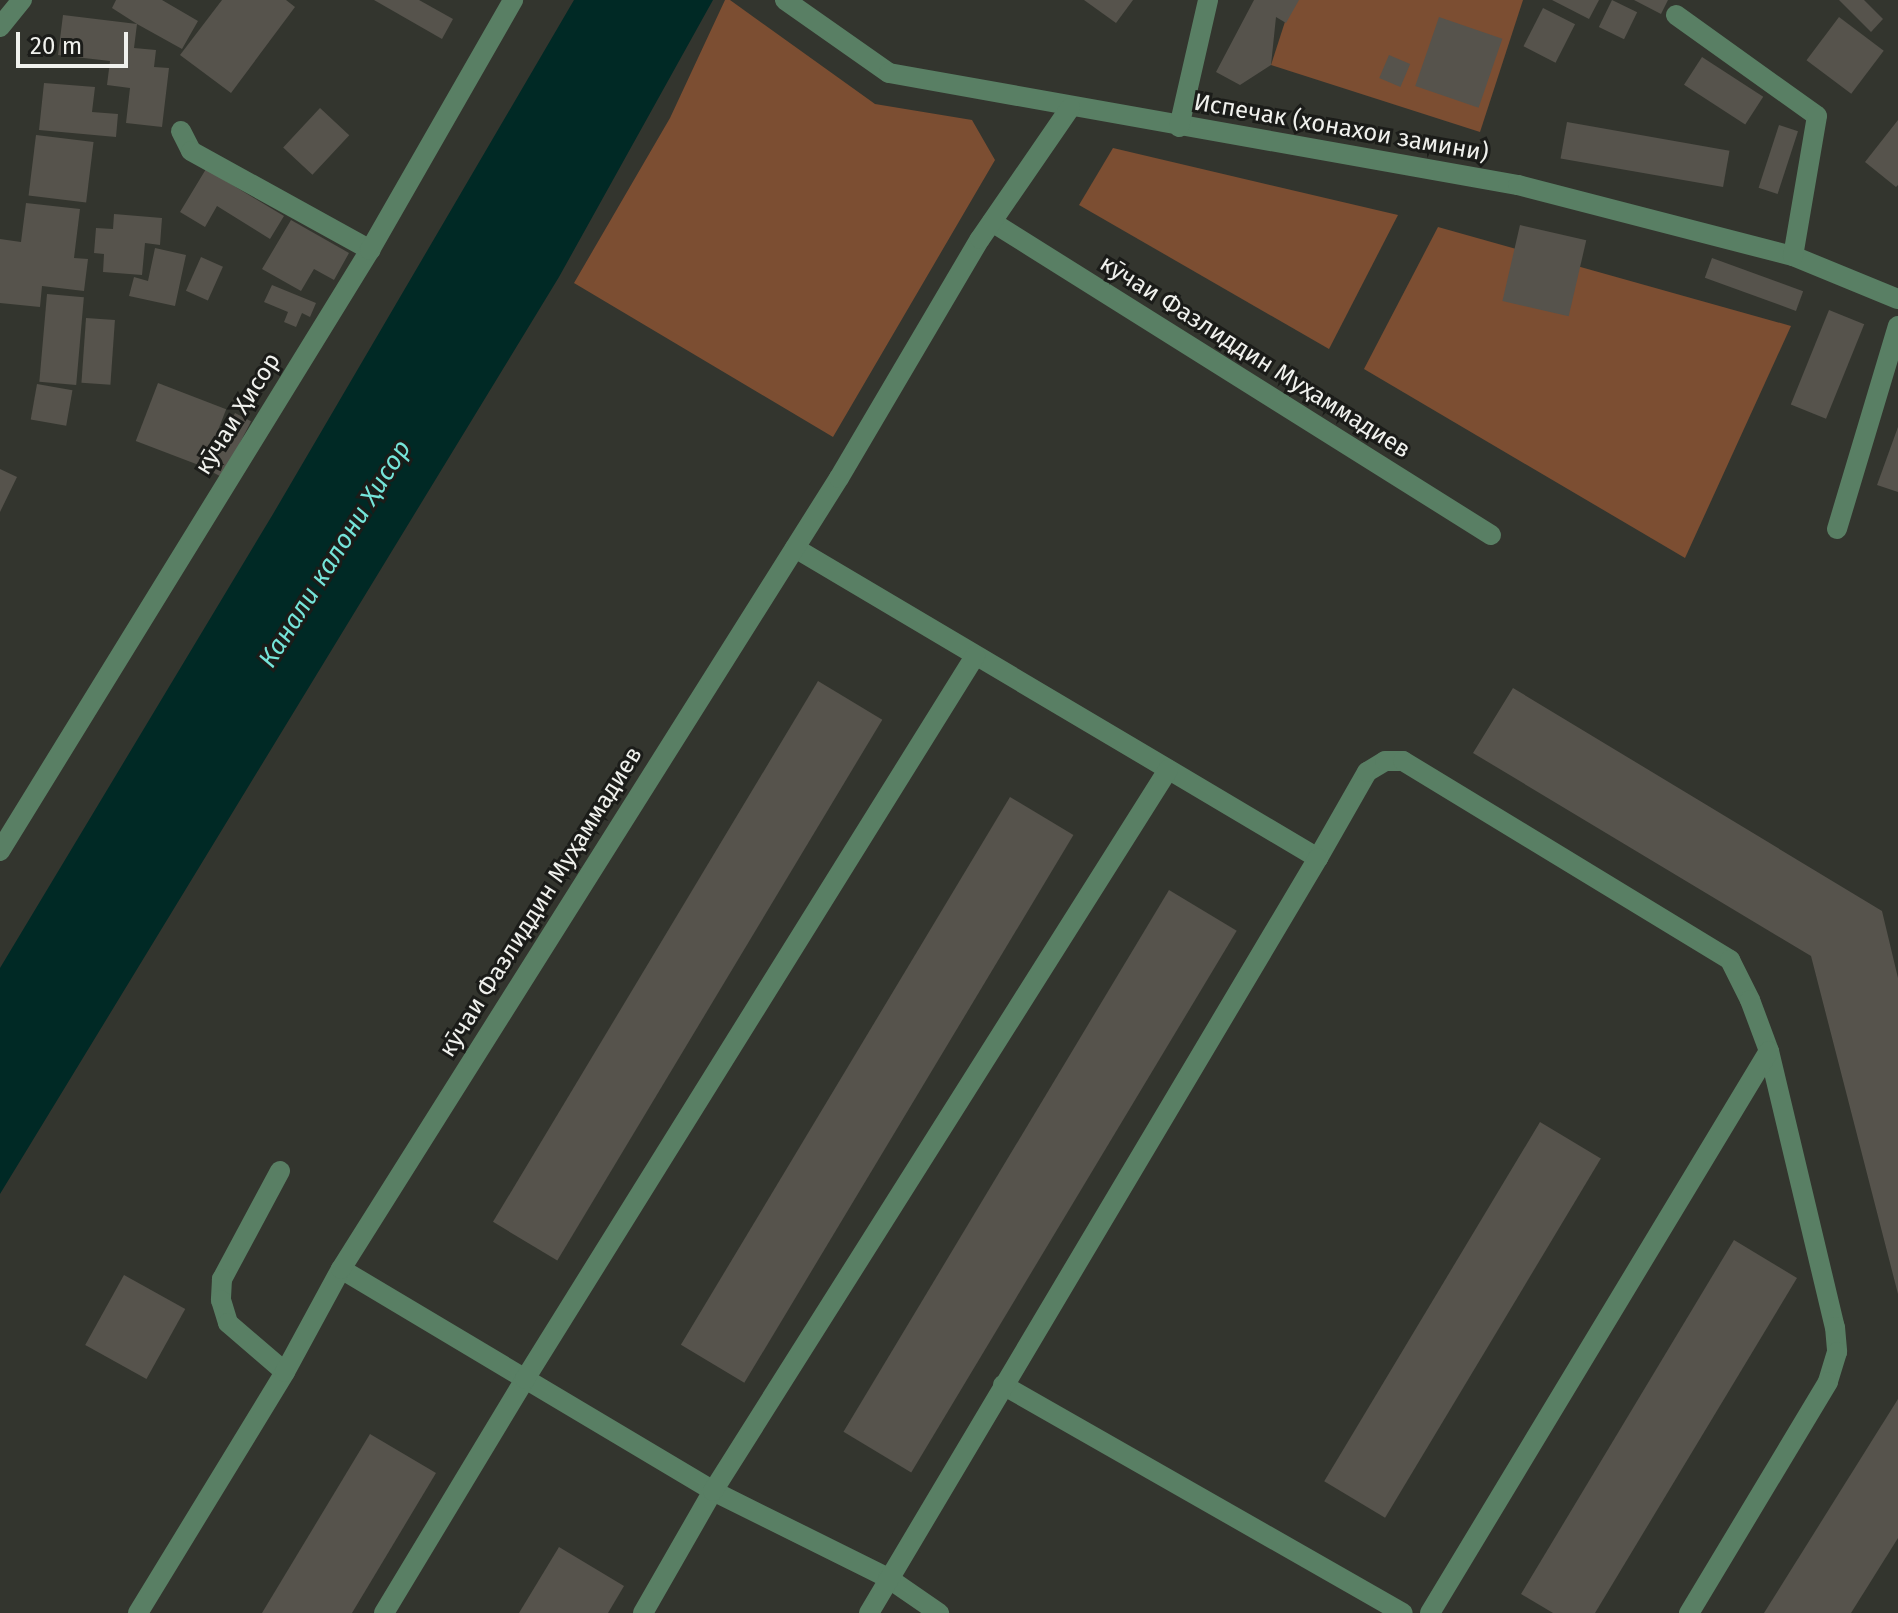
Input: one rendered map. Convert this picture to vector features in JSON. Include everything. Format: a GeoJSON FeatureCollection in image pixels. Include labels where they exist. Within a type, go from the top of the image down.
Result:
{"type":"FeatureCollection","features":[{"type":"Feature","properties":{"kind":"street"},"geometry":{"type":"LineString","coordinates":[[0,27],[22,0]]}},
{"type":"Feature","properties":{"kind":"street","name":"кӯчаи Ҳисор"},"geometry":{"type":"LineString","coordinates":[[0,851],[370,250],[513,0]]}},
{"type":"Feature","properties":{"kind":"street","name":"Испечак (хонахои замини)"},"geometry":{"type":"LineString","coordinates":[[785,0],[889,73],[1070,108],[1518,185],[1793,256],[1898,299]]}},
{"type":"Feature","properties":{"kind":"street"},"geometry":{"type":"LineString","coordinates":[[1179,127],[1208,0]]}},
{"type":"Feature","properties":{"kind":"street"},"geometry":{"type":"LineString","coordinates":[[1676,15],[1817,116],[1793,256]]}},
{"type":"Feature","properties":{"kind":"street","name":"кӯчаи Фазлиддин Муҳаммадиев"},"geometry":{"type":"LineString","coordinates":[[138,1613],[285,1372],[341,1269],[795,548],[992,222],[1070,108]]}},
{"type":"Feature","properties":{"kind":"street"},"geometry":{"type":"LineString","coordinates":[[181,131],[191,151],[370,250]]}},
{"type":"Feature","properties":{"kind":"street","name":"кӯчаи Фазлиддин Муҳаммадиев"},"geometry":{"type":"LineString","coordinates":[[992,222],[1491,535]]}},
{"type":"Feature","properties":{"kind":"street"},"geometry":{"type":"LineString","coordinates":[[1837,529],[1898,326]]}},
{"type":"Feature","properties":{"kind":"street"},"geometry":{"type":"LineString","coordinates":[[795,548],[1318,858]]}},
{"type":"Feature","properties":{"kind":"street"},"geometry":{"type":"LineString","coordinates":[[384,1613],[525,1379],[975,656]]}},
{"type":"Feature","properties":{"kind":"street"},"geometry":{"type":"LineString","coordinates":[[869,1613],[1367,772],[1385,761],[1403,761],[1730,960],[1769,1051],[1835,1327],[1837,1352],[1828,1382],[1689,1613]]}},
{"type":"Feature","properties":{"kind":"street"},"geometry":{"type":"LineString","coordinates":[[643,1613],[713,1491],[1168,770]]}},
{"type":"Feature","properties":{"kind":"street"},"geometry":{"type":"LineString","coordinates":[[1430,1613],[1769,1051]]}},
{"type":"Feature","properties":{"kind":"street"},"geometry":{"type":"LineString","coordinates":[[280,1171],[222,1279],[221,1300],[228,1323],[285,1372]]}},
{"type":"Feature","properties":{"kind":"street"},"geometry":{"type":"LineString","coordinates":[[341,1269],[713,1491],[888,1578],[939,1613]]}},
{"type":"Feature","properties":{"kind":"street"},"geometry":{"type":"LineString","coordinates":[[1003,1385],[1403,1613]]}},
{"type":"Feature","properties":{"kind":"shaded area"},"geometry":{"type":"Polygon","coordinates":[[[725,0],[730,0],[875,104],[972,120],[995,160],[833,437],[574,283],[670,118],[725,0]]]}},
{"type":"Feature","properties":{"kind":"shaded area"},"geometry":{"type":"Polygon","coordinates":[[[1292,0],[1523,0],[1480,132],[1271,65],[1292,0]]]}},
{"type":"Feature","properties":{"kind":"shaded area"},"geometry":{"type":"Polygon","coordinates":[[[1113,148],[1398,215],[1329,349],[1079,205],[1113,148]]]}},
{"type":"Feature","properties":{"kind":"shaded area"},"geometry":{"type":"Polygon","coordinates":[[[1438,227],[1791,326],[1685,558],[1364,369],[1438,227]]]}},
{"type":"Feature","properties":{"kind":"water","name":"Канали калони Ҳисор"},"geometry":{"type":"Polygon","coordinates":[[[574,0],[713,0],[559,277],[0,1194],[0,968],[273,514],[574,0]]]}},
{"type":"Feature","properties":{"kind":"building"},"geometry":{"type":"Polygon","coordinates":[[[116,0],[162,0],[198,21],[182,49],[112,8],[116,0]]]}},
{"type":"Feature","properties":{"kind":"building"},"geometry":{"type":"Polygon","coordinates":[[[222,0],[286,0],[295,7],[231,93],[180,55],[222,0]]]}},
{"type":"Feature","properties":{"kind":"building"},"geometry":{"type":"Polygon","coordinates":[[[374,0],[419,0],[453,19],[442,39],[374,0]]]}},
{"type":"Feature","properties":{"kind":"building"},"geometry":{"type":"Polygon","coordinates":[[[1084,0],[1133,0],[1116,23],[1084,0]]]}},
{"type":"Feature","properties":{"kind":"building"},"geometry":{"type":"Polygon","coordinates":[[[1254,0],[1299,0],[1286,23],[1276,17],[1271,65],[1240,85],[1216,72],[1254,0]]]}},
{"type":"Feature","properties":{"kind":"building"},"geometry":{"type":"Polygon","coordinates":[[[1552,0],[1599,0],[1589,19],[1552,0]]]}},
{"type":"Feature","properties":{"kind":"building"},"geometry":{"type":"Polygon","coordinates":[[[1612,0],[1637,12],[1624,39],[1599,27],[1612,0]]]}},
{"type":"Feature","properties":{"kind":"building"},"geometry":{"type":"Polygon","coordinates":[[[1634,0],[1668,0],[1661,14],[1634,0]]]}},
{"type":"Feature","properties":{"kind":"building"},"geometry":{"type":"Polygon","coordinates":[[[1839,0],[1864,0],[1883,19],[1871,32],[1839,0]]]}},
{"type":"Feature","properties":{"kind":"building"},"geometry":{"type":"Polygon","coordinates":[[[1543,8],[1575,24],[1556,63],[1523,46],[1543,8]]]}},
{"type":"Feature","properties":{"kind":"building"},"geometry":{"type":"Polygon","coordinates":[[[63,15],[137,24],[134,48],[156,50],[154,67],[169,68],[162,127],[126,123],[130,88],[107,85],[110,61],[58,55],[63,15]]]}},
{"type":"Feature","properties":{"kind":"building"},"geometry":{"type":"Polygon","coordinates":[[[1439,17],[1502,39],[1479,108],[1415,86],[1439,17]]]}},
{"type":"Feature","properties":{"kind":"building"},"geometry":{"type":"Polygon","coordinates":[[[1839,17],[1884,51],[1851,94],[1807,60],[1839,17]]]}},
{"type":"Feature","properties":{"kind":"building"},"geometry":{"type":"Polygon","coordinates":[[[1389,55],[1410,64],[1400,87],[1379,78],[1389,55]]]}},
{"type":"Feature","properties":{"kind":"building"},"geometry":{"type":"Polygon","coordinates":[[[1702,57],[1763,97],[1745,124],[1684,85],[1702,57]]]}},
{"type":"Feature","properties":{"kind":"building"},"geometry":{"type":"Polygon","coordinates":[[[44,83],[95,87],[92,112],[118,114],[116,137],[39,130],[44,83]]]}},
{"type":"Feature","properties":{"kind":"building"},"geometry":{"type":"Polygon","coordinates":[[[320,108],[349,135],[312,175],[283,147],[320,108]]]}},
{"type":"Feature","properties":{"kind":"building"},"geometry":{"type":"Polygon","coordinates":[[[1898,120],[1898,185],[1896,187],[1865,162],[1898,120]]]}},
{"type":"Feature","properties":{"kind":"building"},"geometry":{"type":"Polygon","coordinates":[[[1567,122],[1729,151],[1723,187],[1561,158],[1567,122]]]}},
{"type":"Feature","properties":{"kind":"building"},"geometry":{"type":"Polygon","coordinates":[[[1779,125],[1798,131],[1778,194],[1759,188],[1779,125]]]}},
{"type":"Feature","properties":{"kind":"building"},"geometry":{"type":"Polygon","coordinates":[[[36,135],[94,142],[86,203],[29,196],[36,135]]]}},
{"type":"Feature","properties":{"kind":"building"},"geometry":{"type":"Polygon","coordinates":[[[206,169],[284,216],[270,239],[217,206],[205,227],[180,212],[206,169]]]}},
{"type":"Feature","properties":{"kind":"building"},"geometry":{"type":"Polygon","coordinates":[[[26,203],[80,209],[74,258],[88,259],[84,291],[42,286],[40,307],[0,303],[0,239],[21,242],[26,203]]]}},
{"type":"Feature","properties":{"kind":"building"},"geometry":{"type":"Polygon","coordinates":[[[114,214],[162,218],[160,245],[145,243],[142,275],[103,272],[104,254],[94,253],[96,228],[113,229],[114,214]]]}},
{"type":"Feature","properties":{"kind":"building"},"geometry":{"type":"Polygon","coordinates":[[[291,220],[349,253],[334,280],[314,269],[301,291],[262,269],[291,220]]]}},
{"type":"Feature","properties":{"kind":"building"},"geometry":{"type":"Polygon","coordinates":[[[1520,225],[1586,240],[1569,316],[1502,301],[1520,225]]]}},
{"type":"Feature","properties":{"kind":"building"},"geometry":{"type":"Polygon","coordinates":[[[155,248],[186,255],[175,306],[129,296],[134,277],[148,281],[155,248]]]}},
{"type":"Feature","properties":{"kind":"building"},"geometry":{"type":"Polygon","coordinates":[[[201,257],[223,267],[208,301],[186,291],[201,257]]]}},
{"type":"Feature","properties":{"kind":"building"},"geometry":{"type":"Polygon","coordinates":[[[1712,258],[1803,291],[1796,311],[1705,278],[1712,258]]]}},
{"type":"Feature","properties":{"kind":"building"},"geometry":{"type":"Polygon","coordinates":[[[272,285],[316,303],[310,317],[302,313],[296,327],[284,322],[288,312],[264,302],[272,285]]]}},
{"type":"Feature","properties":{"kind":"building"},"geometry":{"type":"Polygon","coordinates":[[[47,294],[84,297],[76,385],[39,382],[47,294]]]}},
{"type":"Feature","properties":{"kind":"building"},"geometry":{"type":"Polygon","coordinates":[[[1829,310],[1864,324],[1826,419],[1791,405],[1829,310]]]}},
{"type":"Feature","properties":{"kind":"building"},"geometry":{"type":"Polygon","coordinates":[[[86,318],[115,320],[110,385],[81,383],[86,318]]]}},
{"type":"Feature","properties":{"kind":"building"},"geometry":{"type":"Polygon","coordinates":[[[158,383],[226,409],[204,467],[136,441],[158,383]]]}},
{"type":"Feature","properties":{"kind":"building"},"geometry":{"type":"Polygon","coordinates":[[[37,384],[72,390],[66,426],[31,419],[37,384]]]}},
{"type":"Feature","properties":{"kind":"building"},"geometry":{"type":"Polygon","coordinates":[[[235,413],[251,421],[222,477],[206,469],[235,413]]]}},
{"type":"Feature","properties":{"kind":"building"},"geometry":{"type":"Polygon","coordinates":[[[1898,427],[1898,492],[1877,485],[1898,427]]]}},
{"type":"Feature","properties":{"kind":"building"},"geometry":{"type":"Polygon","coordinates":[[[0,469],[17,477],[0,512],[0,469]]]}},
{"type":"Feature","properties":{"kind":"building"},"geometry":{"type":"Polygon","coordinates":[[[818,681],[882,720],[557,1261],[493,1222],[818,681]]]}},
{"type":"Feature","properties":{"kind":"building"},"geometry":{"type":"Polygon","coordinates":[[[1513,688],[1882,911],[1898,978],[1898,1294],[1811,956],[1473,753],[1513,688]]]}},
{"type":"Feature","properties":{"kind":"building"},"geometry":{"type":"Polygon","coordinates":[[[1010,797],[1073,835],[744,1383],[681,1345],[1010,797]]]}},
{"type":"Feature","properties":{"kind":"building"},"geometry":{"type":"Polygon","coordinates":[[[1169,890],[1237,931],[911,1472],[843,1432],[1169,890]]]}},
{"type":"Feature","properties":{"kind":"building"},"geometry":{"type":"Polygon","coordinates":[[[1540,1122],[1601,1159],[1385,1518],[1324,1481],[1540,1122]]]}},
{"type":"Feature","properties":{"kind":"building"},"geometry":{"type":"Polygon","coordinates":[[[1734,1240],[1797,1278],[1595,1613],[1553,1613],[1521,1594],[1734,1240]]]}},
{"type":"Feature","properties":{"kind":"building"},"geometry":{"type":"Polygon","coordinates":[[[124,1275],[185,1309],[146,1379],[85,1345],[124,1275]]]}},
{"type":"Feature","properties":{"kind":"building"},"geometry":{"type":"Polygon","coordinates":[[[1898,1399],[1898,1538],[1851,1613],[1764,1613],[1898,1399]]]}},
{"type":"Feature","properties":{"kind":"building"},"geometry":{"type":"Polygon","coordinates":[[[370,1434],[436,1473],[352,1613],[262,1613],[370,1434]]]}},
{"type":"Feature","properties":{"kind":"building"},"geometry":{"type":"Polygon","coordinates":[[[559,1547],[624,1586],[608,1613],[519,1613],[559,1547]]]}}]}
